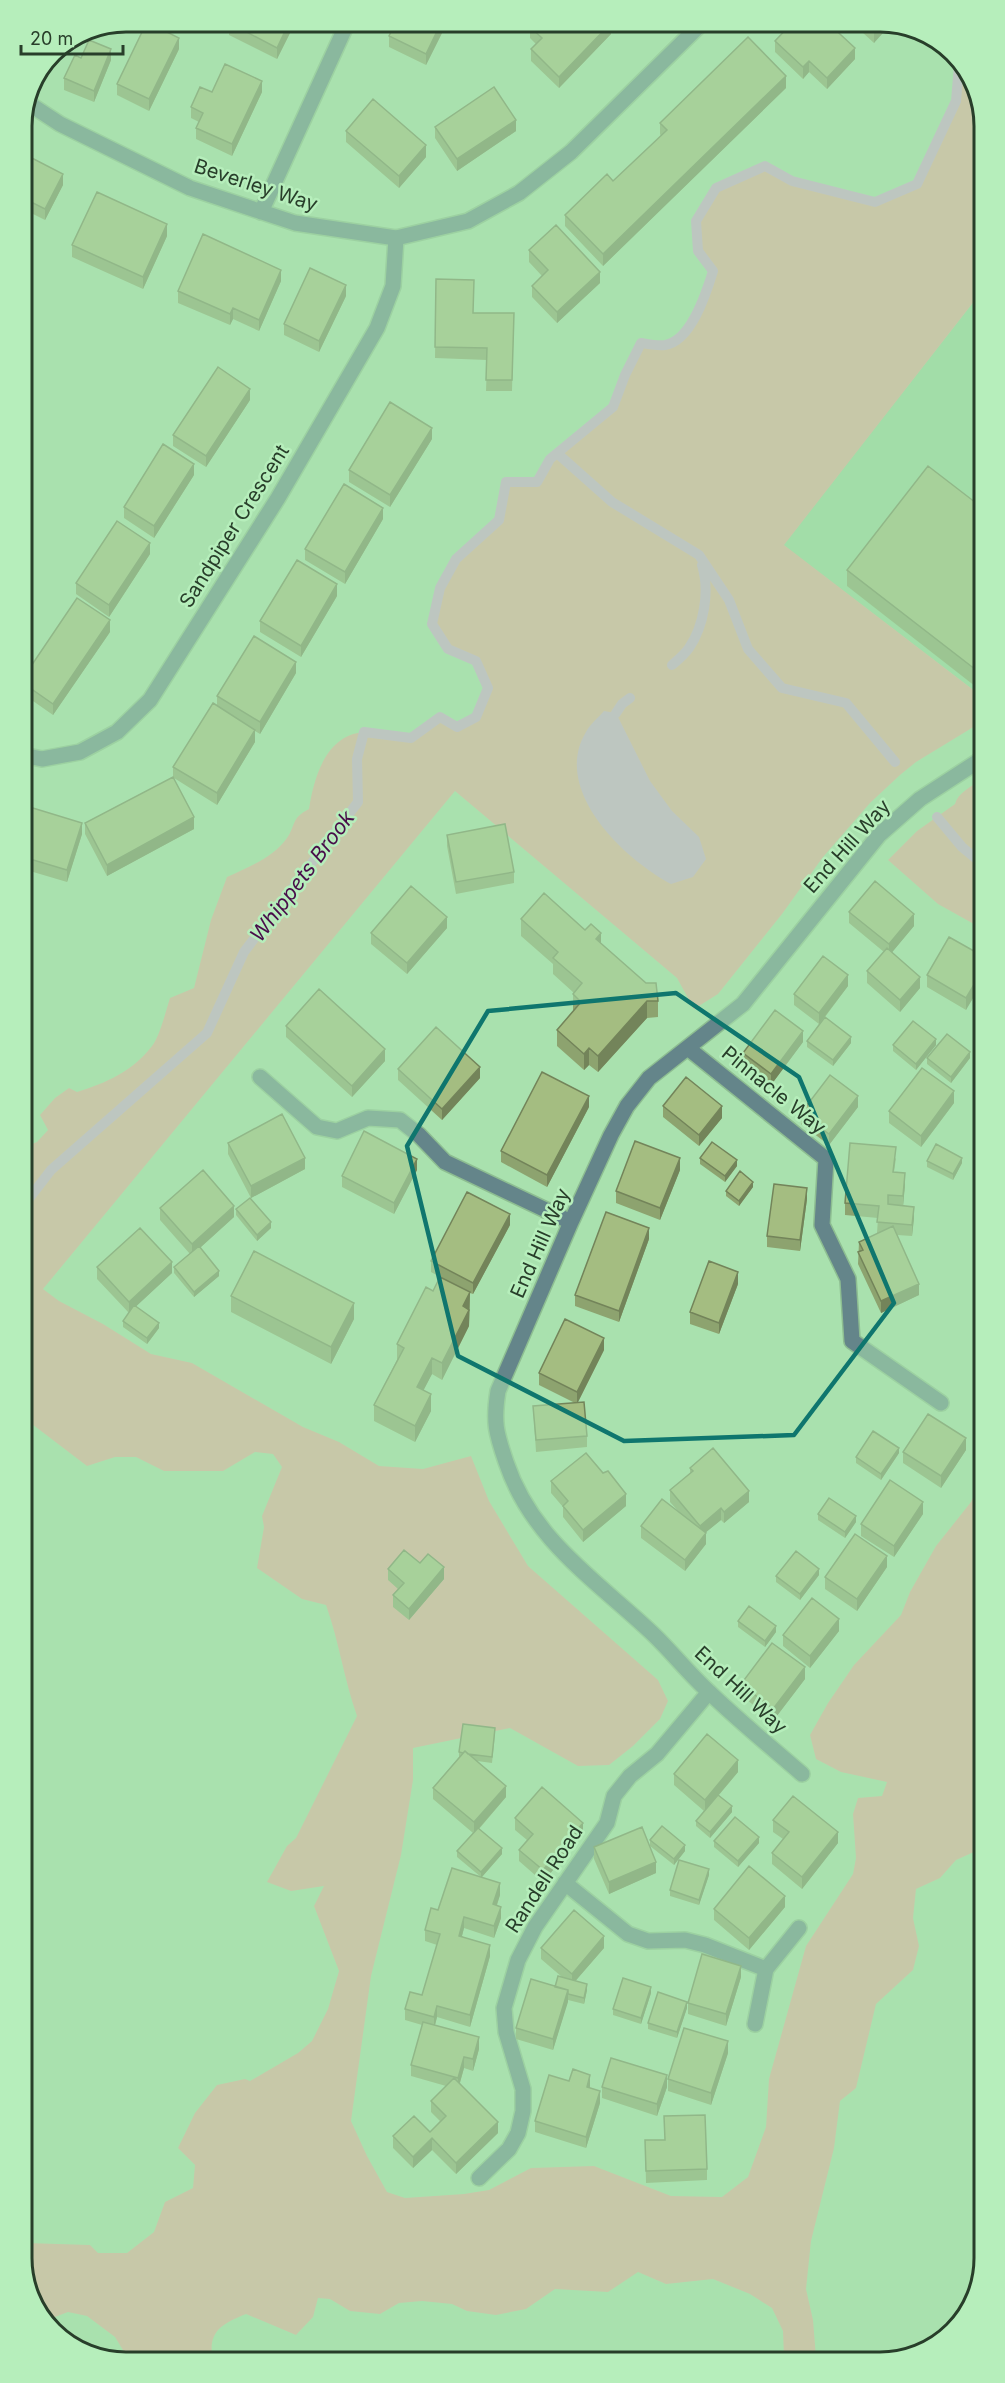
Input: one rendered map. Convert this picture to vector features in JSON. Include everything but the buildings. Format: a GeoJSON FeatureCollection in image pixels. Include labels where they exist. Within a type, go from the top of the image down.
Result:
{"type":"FeatureCollection","features":[{"type":"Feature","properties":{"kind":"street"},"geometry":{"type":"LineString","coordinates":[[261,212],[343,32]]}},
{"type":"Feature","properties":{"kind":"street","name":"Beverley Way"},"geometry":{"type":"LineString","coordinates":[[34,107],[60,124],[180,183],[295,224],[396,238],[468,221],[519,193],[571,152],[693,32]]}},
{"type":"Feature","properties":{"kind":"street","name":"Sandpiper Crescent"},"geometry":{"type":"LineString","coordinates":[[32,757],[42,759],[80,752],[117,732],[150,700],[278,498],[377,328],[393,286],[396,238]]}},
{"type":"Feature","properties":{"kind":"street","name":"End Hill Way"},"geometry":{"type":"LineString","coordinates":[[802,1774],[709,1692],[653,1633],[590,1579],[549,1539],[519,1497],[496,1432],[494,1414],[498,1391],[571,1222],[611,1135],[627,1106],[649,1078],[689,1049],[743,1004],[772,965],[879,835],[920,799],[974,764]]}},
{"type":"Feature","properties":{"kind":"street","name":"Pinnacle Way"},"geometry":{"type":"LineString","coordinates":[[689,1049],[826,1159],[822,1225],[848,1279],[852,1341],[941,1403]]}},
{"type":"Feature","properties":{"kind":"street"},"geometry":{"type":"LineString","coordinates":[[260,1077],[317,1127],[337,1131],[368,1118],[400,1120],[419,1135],[445,1162],[571,1222]]}},
{"type":"Feature","properties":{"kind":"street","name":"Randell Road"},"geometry":{"type":"LineString","coordinates":[[479,2178],[509,2149],[518,2133],[524,2111],[524,2089],[506,2032],[504,2008],[518,1960],[535,1927],[607,1823],[614,1796],[630,1776],[657,1754],[709,1692]]}},
{"type":"Feature","properties":{"kind":"street"},"geometry":{"type":"LineString","coordinates":[[565,1883],[628,1934],[648,1941],[685,1940],[705,1945],[766,1970]]}},
{"type":"Feature","properties":{"kind":"street"},"geometry":{"type":"LineString","coordinates":[[755,2024],[766,1970],[800,1928]]}},
{"type":"Feature","properties":{"kind":"highlighted area"},"geometry":{"type":"Polygon","coordinates":[[[676,993],[799,1077],[894,1303],[794,1435],[624,1441],[458,1356],[407,1146],[488,1011],[676,993]]]}},
{"type":"Feature","properties":{"kind":"shaded area"},"geometry":{"type":"Polygon","coordinates":[[[958,75],[969,95],[974,126],[974,301],[784,545],[974,690],[974,727],[916,762],[870,803],[823,857],[782,914],[718,994],[694,1009],[677,978],[455,791],[43,1289],[59,1301],[103,1324],[151,1354],[192,1363],[303,1427],[339,1442],[379,1466],[423,1469],[471,1456],[489,1501],[528,1566],[658,1680],[668,1701],[660,1719],[633,1746],[609,1765],[578,1766],[510,1728],[413,1748],[413,1780],[401,1855],[371,1976],[351,2121],[387,2192],[405,2198],[489,2190],[531,2168],[594,2166],[671,2196],[722,2197],[748,2177],[766,2127],[769,2079],[806,1946],[853,1874],[856,1858],[853,1814],[858,1798],[882,1796],[887,1782],[841,1772],[816,1759],[810,1735],[854,1665],[901,1615],[910,1592],[936,1546],[974,1495],[974,1852],[956,1860],[940,1878],[916,1889],[913,1918],[919,1946],[913,1970],[876,2004],[856,2088],[840,2101],[834,2148],[811,2241],[806,2289],[813,2320],[816,2352],[784,2352],[783,2331],[772,2308],[750,2294],[713,2279],[666,2284],[638,2272],[608,2292],[555,2289],[526,2309],[496,2315],[467,2311],[452,2304],[422,2301],[399,2303],[380,2314],[350,2311],[330,2299],[318,2298],[313,2317],[296,2335],[246,2314],[229,2321],[218,2330],[212,2343],[212,2351],[124,2351],[115,2337],[87,2316],[68,2312],[53,2318],[51,2315],[36,2288],[32,2270],[32,2243],[90,2245],[98,2253],[127,2253],[154,2232],[165,2202],[193,2188],[195,2165],[178,2148],[195,2113],[217,2085],[245,2079],[250,2081],[298,2053],[312,2041],[328,2009],[339,1971],[314,1906],[324,1886],[291,1891],[267,1882],[287,1846],[296,1838],[357,1716],[326,1605],[302,1599],[257,1568],[264,1527],[262,1516],[282,1467],[273,1454],[255,1452],[223,1471],[164,1471],[136,1457],[115,1457],[87,1466],[32,1424],[32,1144],[37,1142],[48,1130],[40,1115],[55,1098],[69,1088],[77,1092],[98,1085],[128,1069],[145,1055],[155,1042],[170,998],[194,988],[211,920],[227,877],[260,861],[282,845],[297,819],[309,809],[314,784],[331,749],[351,735],[364,732],[411,738],[440,717],[457,727],[476,717],[487,688],[476,661],[448,649],[432,624],[440,588],[456,559],[499,520],[506,482],[537,481],[548,463],[610,409],[641,343],[665,345],[674,342],[690,326],[702,304],[713,272],[698,251],[696,221],[716,188],[765,166],[792,181],[875,202],[917,184],[956,101],[958,75]]]}},
{"type":"Feature","properties":{"kind":"shaded area"},"geometry":{"type":"Polygon","coordinates":[[[974,301],[974,690],[783,545],[974,301]]]}},
{"type":"Feature","properties":{"kind":"shaded area"},"geometry":{"type":"Polygon","coordinates":[[[604,711],[616,713],[650,781],[672,811],[699,837],[706,859],[693,877],[671,884],[652,873],[614,840],[585,799],[578,777],[578,754],[586,732],[604,711]]]}},
{"type":"Feature","properties":{"kind":"shaded area"},"geometry":{"type":"Polygon","coordinates":[[[974,784],[974,924],[938,904],[888,860],[917,831],[955,804],[968,788],[974,784]]]}},
{"type":"Feature","properties":{"kind":"waterway","name":"Whippets Brook"},"geometry":{"type":"LineString","coordinates":[[32,1195],[51,1170],[207,1033],[244,952],[358,802],[357,759],[364,732],[411,738],[440,717],[457,727],[476,717],[488,688],[476,661],[448,649],[432,624],[440,588],[456,559],[499,520],[506,482],[537,482],[550,459],[613,407],[625,375],[641,343],[665,345],[674,342],[690,326],[702,303],[713,271],[698,251],[696,221],[716,188],[765,166],[792,181],[875,202],[917,184],[956,101],[958,75]]}},
{"type":"Feature","properties":{"kind":"waterway"},"geometry":{"type":"LineString","coordinates":[[558,454],[612,502],[699,555],[729,600],[748,649],[782,688],[846,703],[895,762]]}},
{"type":"Feature","properties":{"kind":"waterway"},"geometry":{"type":"LineString","coordinates":[[672,665],[689,648],[702,619],[705,597],[702,565]]}},
{"type":"Feature","properties":{"kind":"waterway"},"geometry":{"type":"LineString","coordinates":[[616,713],[630,698]]}},
{"type":"Feature","properties":{"kind":"waterway"},"geometry":{"type":"LineString","coordinates":[[937,817],[962,847],[974,857]]}}]}
